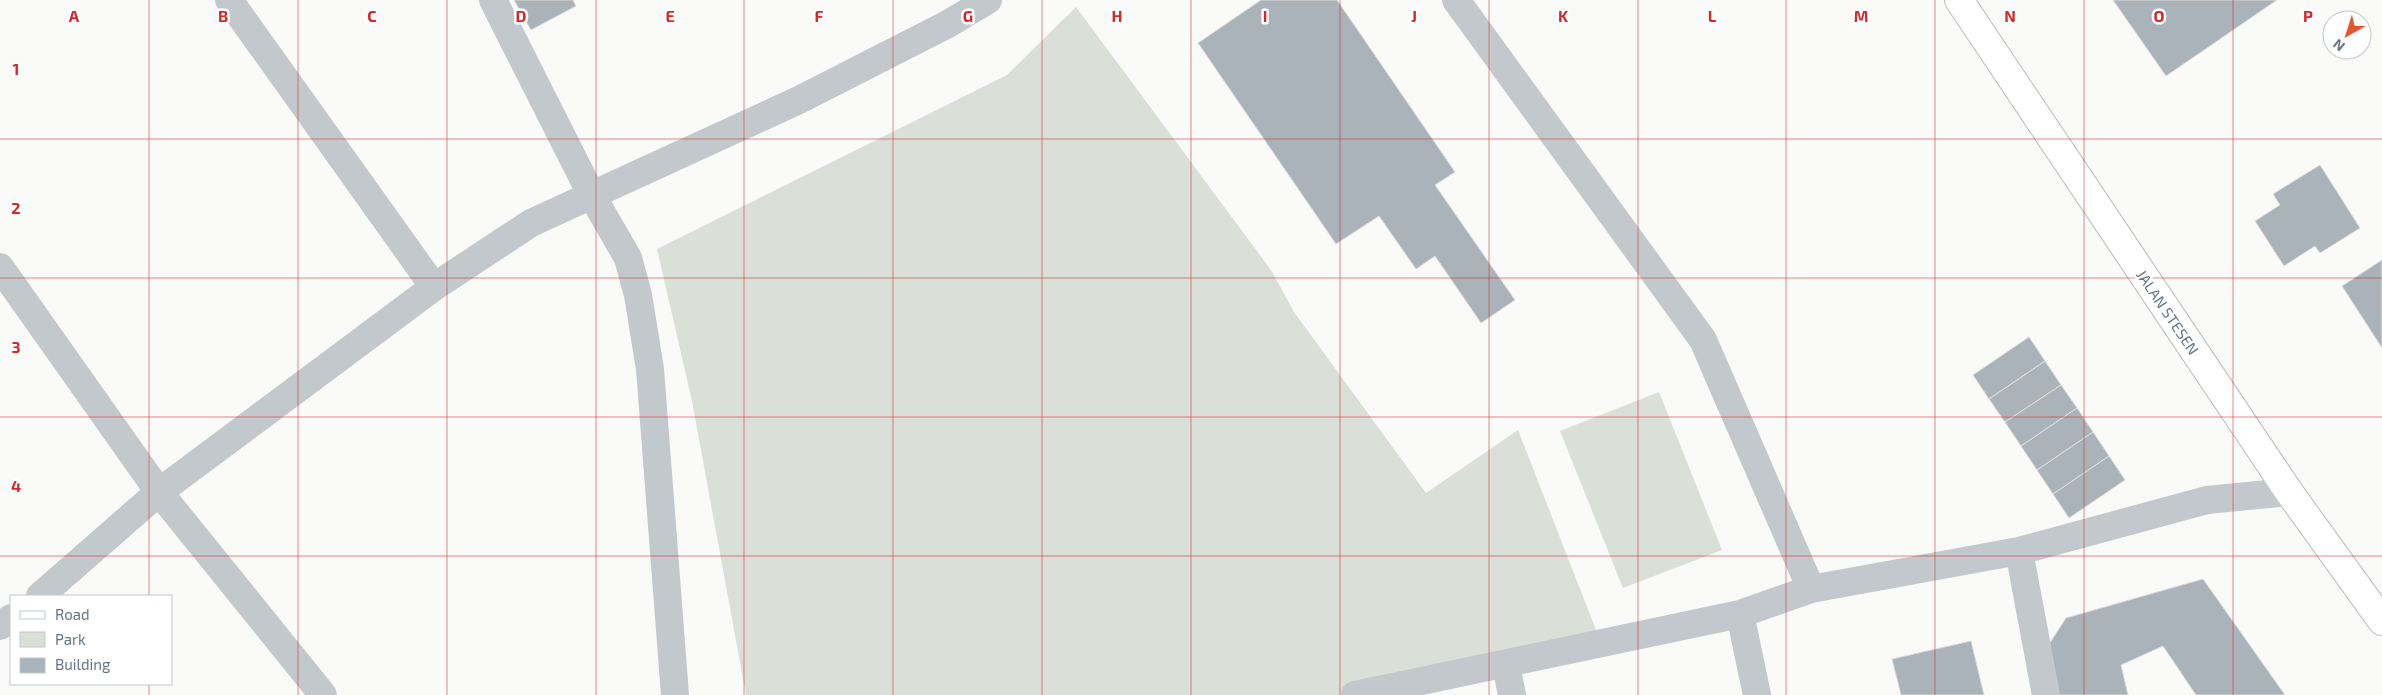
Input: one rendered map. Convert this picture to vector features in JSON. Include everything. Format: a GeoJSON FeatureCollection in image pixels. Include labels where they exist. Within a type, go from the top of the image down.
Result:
{"type":"FeatureCollection","features":[{"type":"Feature","properties":{"kind":"main road","name":"JALAN STESEN"},"geometry":{"type":"LineString","coordinates":[[1959,0],[2290,492],[2382,621]]}},
{"type":"Feature","properties":{"kind":"street"},"geometry":{"type":"LineString","coordinates":[[229,0],[434,287]]}},
{"type":"Feature","properties":{"kind":"street"},"geometry":{"type":"LineString","coordinates":[[493,0],[591,194],[628,258],[638,295],[650,369],[675,695]]}},
{"type":"Feature","properties":{"kind":"street"},"geometry":{"type":"LineString","coordinates":[[41,595],[159,492],[434,287],[531,223],[799,100],[948,24],[988,0]]}},
{"type":"Feature","properties":{"kind":"street"},"geometry":{"type":"LineString","coordinates":[[1456,0],[1703,340],[1812,589]]}},
{"type":"Feature","properties":{"kind":"street"},"geometry":{"type":"LineString","coordinates":[[0,267],[159,492],[323,695]]}},
{"type":"Feature","properties":{"kind":"street"},"geometry":{"type":"LineString","coordinates":[[1355,695],[1506,665],[1740,614],[1812,589],[2019,551],[2207,500],[2290,492]]}},
{"type":"Feature","properties":{"kind":"street"},"geometry":{"type":"LineString","coordinates":[[2019,551],[2046,695]]}},
{"type":"Feature","properties":{"kind":"street"},"geometry":{"type":"LineString","coordinates":[[1740,614],[1757,695]]}},
{"type":"Feature","properties":{"kind":"street"},"geometry":{"type":"LineString","coordinates":[[1506,665],[1512,695]]}},
{"type":"Feature","properties":{"kind":"green space"},"geometry":{"type":"Polygon","coordinates":[[[1076,7],[1271,270],[1294,312],[1426,493],[1518,430],[1605,653],[1407,695],[746,695],[692,401],[657,249],[1007,75],[1076,7]]]}},
{"type":"Feature","properties":{"kind":"green space"},"geometry":{"type":"Polygon","coordinates":[[[1659,392],[1722,550],[1623,588],[1560,431],[1659,392]]]}},
{"type":"Feature","properties":{"kind":"building"},"geometry":{"type":"Polygon","coordinates":[[[514,0],[573,0],[576,6],[531,30],[514,0]]]}},
{"type":"Feature","properties":{"kind":"building"},"geometry":{"type":"Polygon","coordinates":[[[1261,0],[1337,0],[1455,172],[1435,185],[1515,300],[1481,323],[1435,256],[1416,269],[1379,216],[1336,244],[1198,43],[1261,0]]]}},
{"type":"Feature","properties":{"kind":"building"},"geometry":{"type":"Polygon","coordinates":[[[2113,0],[2277,0],[2166,76],[2113,0]]]}},
{"type":"Feature","properties":{"kind":"building"},"geometry":{"type":"Polygon","coordinates":[[[2320,165],[2360,228],[2320,253],[2315,246],[2284,266],[2255,221],[2280,205],[2273,194],[2320,165]]]}},
{"type":"Feature","properties":{"kind":"building"},"geometry":{"type":"Polygon","coordinates":[[[2382,260],[2382,348],[2342,286],[2382,260]]]}},
{"type":"Feature","properties":{"kind":"building"},"geometry":{"type":"Polygon","coordinates":[[[2029,337],[2045,361],[1989,399],[1973,375],[2029,337]]]}},
{"type":"Feature","properties":{"kind":"building"},"geometry":{"type":"Polygon","coordinates":[[[2045,361],[2061,385],[2005,422],[1989,399],[2045,361]]]}},
{"type":"Feature","properties":{"kind":"building"},"geometry":{"type":"Polygon","coordinates":[[[2061,385],[2077,408],[2021,446],[2005,422],[2061,385]]]}},
{"type":"Feature","properties":{"kind":"building"},"geometry":{"type":"Polygon","coordinates":[[[2077,408],[2093,432],[2037,470],[2021,446],[2077,408]]]}},
{"type":"Feature","properties":{"kind":"building"},"geometry":{"type":"Polygon","coordinates":[[[2093,432],[2109,456],[2053,494],[2037,470],[2093,432]]]}},
{"type":"Feature","properties":{"kind":"building"},"geometry":{"type":"Polygon","coordinates":[[[2109,456],[2125,480],[2069,518],[2053,494],[2109,456]]]}},
{"type":"Feature","properties":{"kind":"building"},"geometry":{"type":"Polygon","coordinates":[[[2203,579],[2285,695],[2196,695],[2163,646],[2121,665],[2128,695],[2056,695],[2046,649],[2066,618],[2203,579]]]}},
{"type":"Feature","properties":{"kind":"building"},"geometry":{"type":"Polygon","coordinates":[[[1971,641],[1984,695],[1901,695],[1892,659],[1971,641]]]}}]}
